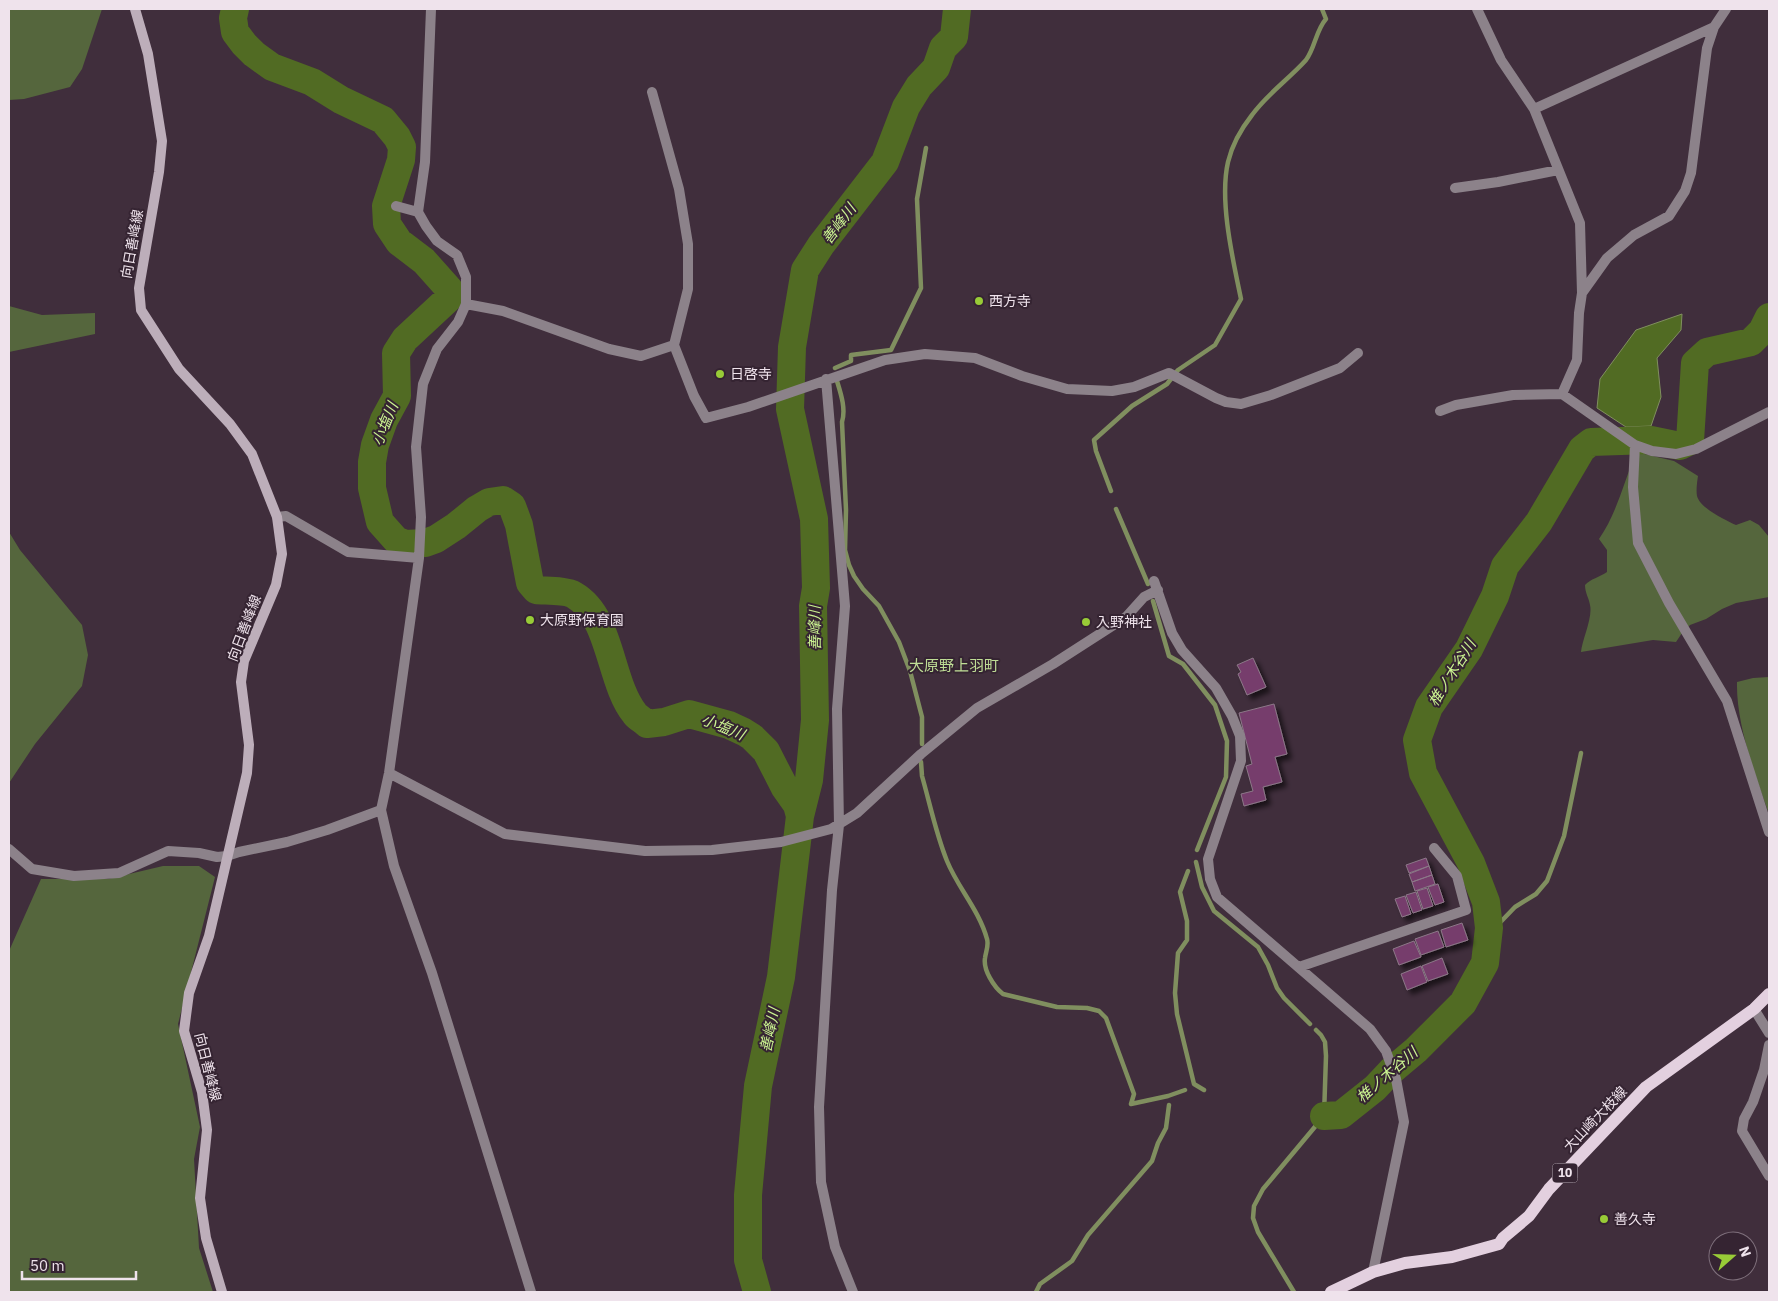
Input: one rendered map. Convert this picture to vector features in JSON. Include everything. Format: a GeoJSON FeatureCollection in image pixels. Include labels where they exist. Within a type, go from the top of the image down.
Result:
{"type":"FeatureCollection","features":[{"type":"Feature","properties":{"kind":"main road","name":"向日善峰線"},"geometry":{"type":"LineString","coordinates":[[135,9],[148,54],[162,141],[159,172],[139,288],[141,310],[180,369],[230,424],[252,454],[278,517],[282,554],[276,585],[244,661],[241,682],[249,745],[247,773],[209,936],[189,994],[184,1031],[202,1092],[207,1130],[200,1198],[206,1238],[222,1292]]}},
{"type":"Feature","properties":{"kind":"main road","name":"大山崎大枝線"},"geometry":{"type":"LineString","coordinates":[[1332,1292],[1373,1272],[1405,1262],[1452,1257],[1499,1244],[1503,1238],[1529,1216],[1549,1189],[1646,1087],[1754,1009],[1769,994]]}},
{"type":"Feature","properties":{"kind":"street"},"geometry":{"type":"LineString","coordinates":[[431,9],[425,162],[418,212],[437,241],[456,255],[466,277],[466,304],[458,322],[437,349],[423,384],[416,447],[421,517],[419,555],[389,773],[381,810],[394,866],[432,972],[531,1292]]}},
{"type":"Feature","properties":{"kind":"street"},"geometry":{"type":"LineString","coordinates":[[1477,9],[1501,60],[1534,109],[1580,223],[1582,293],[1579,313],[1577,360],[1562,394]]}},
{"type":"Feature","properties":{"kind":"street"},"geometry":{"type":"LineString","coordinates":[[1582,293],[1607,258],[1634,235],[1669,216],[1685,191],[1691,174],[1707,48],[1714,26],[1726,9]]}},
{"type":"Feature","properties":{"kind":"street"},"geometry":{"type":"LineString","coordinates":[[1534,109],[1714,26]]}},
{"type":"Feature","properties":{"kind":"street"},"geometry":{"type":"LineString","coordinates":[[652,92],[679,189],[688,244],[688,289],[674,345],[694,396],[706,418],[781,396],[885,360],[926,354],[976,358],[1022,376],[1067,389],[1112,391],[1134,387],[1169,373],[1216,398],[1226,402],[1241,404],[1271,395],[1340,368],[1358,353]]}},
{"type":"Feature","properties":{"kind":"street"},"geometry":{"type":"LineString","coordinates":[[1455,188],[1558,170]]}},
{"type":"Feature","properties":{"kind":"street"},"geometry":{"type":"LineString","coordinates":[[396,206],[418,212]]}},
{"type":"Feature","properties":{"kind":"street"},"geometry":{"type":"LineString","coordinates":[[466,304],[503,310],[609,349],[641,356],[674,345]]}},
{"type":"Feature","properties":{"kind":"street"},"geometry":{"type":"LineString","coordinates":[[822,381],[845,606],[837,709],[835,827],[820,1097],[820,1182],[835,1247],[853,1292]]}},
{"type":"Feature","properties":{"kind":"street"},"geometry":{"type":"LineString","coordinates":[[1440,412],[1456,405],[1513,395],[1562,394],[1635,445],[1652,452],[1676,454],[1696,449],[1769,412]]}},
{"type":"Feature","properties":{"kind":"street"},"geometry":{"type":"LineString","coordinates":[[1635,445],[1633,488],[1638,543],[1669,603],[1727,700],[1769,832]]}},
{"type":"Feature","properties":{"kind":"street"},"geometry":{"type":"LineString","coordinates":[[278,517],[286,516],[348,552],[419,555]]}},
{"type":"Feature","properties":{"kind":"street"},"geometry":{"type":"LineString","coordinates":[[389,773],[505,834],[645,851],[712,850],[780,842],[835,827],[857,813],[921,754],[977,708],[1053,664],[1126,617],[1156,585],[1172,634],[1182,650],[1216,688],[1232,716],[1240,736],[1241,761],[1208,859],[1210,879],[1217,897],[1370,1028],[1386,1051],[1396,1079],[1404,1122],[1373,1272]]}},
{"type":"Feature","properties":{"kind":"street"},"geometry":{"type":"LineString","coordinates":[[9,849],[32,869],[74,876],[119,873],[168,852],[199,853],[217,857],[287,842],[327,830],[381,810]]}},
{"type":"Feature","properties":{"kind":"street"},"geometry":{"type":"LineString","coordinates":[[1299,967],[1466,910],[1457,876],[1434,848]]}},
{"type":"Feature","properties":{"kind":"street"},"geometry":{"type":"LineString","coordinates":[[1754,1009],[1769,1033]]}},
{"type":"Feature","properties":{"kind":"street"},"geometry":{"type":"LineString","coordinates":[[1769,1045],[1764,1070],[1753,1102],[1744,1119],[1742,1131],[1769,1176]]}},
{"type":"Feature","properties":{"kind":"shaded area"},"geometry":{"type":"Polygon","coordinates":[[[9,9],[102,9],[82,69],[70,87],[24,99],[9,100],[9,9]]]}},
{"type":"Feature","properties":{"kind":"shaded area"},"geometry":{"type":"Polygon","coordinates":[[[9,306],[42,315],[95,313],[95,334],[9,352],[9,306]]]}},
{"type":"Feature","properties":{"kind":"shaded area"},"geometry":{"type":"Polygon","coordinates":[[[1682,314],[1681,330],[1657,358],[1661,397],[1651,426],[1626,427],[1597,408],[1600,379],[1636,330],[1682,314]]]}},
{"type":"Feature","properties":{"kind":"shaded area"},"geometry":{"type":"Polygon","coordinates":[[[1636,452],[1674,461],[1698,476],[1697,496],[1699,500],[1720,517],[1736,525],[1750,520],[1759,525],[1769,537],[1769,597],[1736,603],[1722,609],[1706,619],[1690,625],[1676,642],[1653,640],[1581,652],[1591,610],[1585,585],[1607,572],[1607,550],[1599,539],[1615,508],[1636,452]]]}},
{"type":"Feature","properties":{"kind":"shaded area"},"geometry":{"type":"Polygon","coordinates":[[[9,532],[20,550],[82,625],[88,655],[82,686],[35,744],[9,783],[9,532]]]}},
{"type":"Feature","properties":{"kind":"shaded area"},"geometry":{"type":"Polygon","coordinates":[[[1769,677],[1769,814],[1752,766],[1743,732],[1737,682],[1769,677]]]}},
{"type":"Feature","properties":{"kind":"shaded area"},"geometry":{"type":"Polygon","coordinates":[[[163,866],[199,866],[215,877],[178,1024],[200,1127],[194,1159],[199,1248],[213,1292],[9,1292],[9,951],[41,879],[108,879],[163,866]]]}},
{"type":"Feature","properties":{"kind":"building"},"geometry":{"type":"Polygon","coordinates":[[[1253,658],[1266,687],[1247,695],[1238,674],[1241,672],[1237,665],[1253,658]]]}},
{"type":"Feature","properties":{"kind":"building"},"geometry":{"type":"Polygon","coordinates":[[[1274,704],[1287,754],[1275,757],[1282,782],[1263,787],[1266,800],[1244,806],[1241,794],[1253,791],[1246,766],[1252,764],[1239,713],[1274,704]]]}},
{"type":"Feature","properties":{"kind":"building"},"geometry":{"type":"Polygon","coordinates":[[[1426,858],[1429,866],[1409,873],[1406,865],[1426,858]]]}},
{"type":"Feature","properties":{"kind":"building"},"geometry":{"type":"Polygon","coordinates":[[[1429,866],[1432,875],[1412,882],[1409,874],[1429,866]]]}},
{"type":"Feature","properties":{"kind":"building"},"geometry":{"type":"Polygon","coordinates":[[[1432,875],[1435,884],[1415,891],[1412,882],[1432,875]]]}},
{"type":"Feature","properties":{"kind":"building"},"geometry":{"type":"Polygon","coordinates":[[[1438,884],[1444,902],[1435,905],[1428,887],[1438,884]]]}},
{"type":"Feature","properties":{"kind":"building"},"geometry":{"type":"Polygon","coordinates":[[[1427,888],[1433,906],[1423,909],[1417,891],[1427,888]]]}},
{"type":"Feature","properties":{"kind":"building"},"geometry":{"type":"Polygon","coordinates":[[[1416,892],[1422,910],[1413,913],[1406,895],[1416,892]]]}},
{"type":"Feature","properties":{"kind":"building"},"geometry":{"type":"Polygon","coordinates":[[[1405,896],[1411,914],[1402,917],[1395,899],[1405,896]]]}},
{"type":"Feature","properties":{"kind":"building"},"geometry":{"type":"Polygon","coordinates":[[[1462,923],[1468,940],[1446,947],[1441,930],[1462,923]]]}},
{"type":"Feature","properties":{"kind":"building"},"geometry":{"type":"Polygon","coordinates":[[[1438,931],[1444,947],[1421,955],[1415,939],[1438,931]]]}},
{"type":"Feature","properties":{"kind":"building"},"geometry":{"type":"Polygon","coordinates":[[[1414,941],[1421,957],[1399,965],[1393,949],[1414,941]]]}},
{"type":"Feature","properties":{"kind":"building"},"geometry":{"type":"Polygon","coordinates":[[[1442,958],[1448,974],[1428,981],[1422,966],[1442,958]]]}},
{"type":"Feature","properties":{"kind":"building"},"geometry":{"type":"Polygon","coordinates":[[[1421,966],[1427,982],[1407,990],[1401,974],[1421,966]]]}},
{"type":"Feature","properties":{"kind":"waterway","name":"小塩川"},"geometry":{"type":"LineString","coordinates":[[235,9],[233,18],[235,32],[254,54],[272,67],[312,82],[341,100],[383,120],[397,137],[402,147],[401,160],[386,206],[387,224],[399,242],[424,261],[449,289],[448,299],[405,339],[396,353],[397,396],[384,420],[375,445],[372,462],[372,488],[380,522],[396,540],[405,544],[425,543],[436,539],[489,502],[503,500],[512,506],[519,525],[530,583],[536,590],[570,593],[586,605],[596,618],[626,701],[636,715],[647,724],[664,722],[689,714],[729,725],[744,732],[766,751],[785,788],[797,805],[800,816]]}},
{"type":"Feature","properties":{"kind":"waterway","name":"善峰川"},"geometry":{"type":"LineString","coordinates":[[757,1292],[748,1260],[748,1195],[758,1086],[781,977],[800,816],[809,780],[815,720],[813,606],[816,588],[814,519],[790,409],[792,347],[805,270],[821,245],[885,162],[906,107],[919,86],[936,68],[943,48],[954,37],[957,9]]}},
{"type":"Feature","properties":{"kind":"waterway"},"geometry":{"type":"LineString","coordinates":[[1111,491],[1096,451],[1094,440],[1132,406],[1167,384],[1178,370],[1215,345],[1241,299],[1226,212],[1225,194],[1228,162],[1234,143],[1248,120],[1271,93],[1306,60],[1326,19],[1322,9]]}},
{"type":"Feature","properties":{"kind":"waterway"},"geometry":{"type":"LineString","coordinates":[[835,368],[851,361],[851,355],[891,350],[921,288],[917,199],[926,148]]}},
{"type":"Feature","properties":{"kind":"waterway","name":"椎ノ木谷川"},"geometry":{"type":"LineString","coordinates":[[1324,1116],[1341,1115],[1375,1088],[1391,1071],[1416,1050],[1463,1003],[1485,963],[1489,928],[1486,902],[1471,863],[1423,773],[1417,740],[1429,707],[1469,649],[1495,596],[1505,566],[1539,522],[1582,449],[1591,442],[1651,440],[1680,446],[1690,441],[1695,363],[1707,352],[1751,342],[1762,331],[1769,317]]}},
{"type":"Feature","properties":{"kind":"waterway"},"geometry":{"type":"LineString","coordinates":[[837,381],[843,407],[846,510],[845,550],[854,576],[879,606],[899,642],[910,671],[922,717],[922,744]]}},
{"type":"Feature","properties":{"kind":"waterway"},"geometry":{"type":"LineString","coordinates":[[1116,509],[1148,584]]}},
{"type":"Feature","properties":{"kind":"waterway"},"geometry":{"type":"LineString","coordinates":[[1153,601],[1169,656],[1183,664],[1215,705],[1227,741],[1226,777],[1197,850]]}},
{"type":"Feature","properties":{"kind":"waterway"},"geometry":{"type":"LineString","coordinates":[[1488,935],[1515,907],[1536,894],[1547,881],[1564,836],[1581,753]]}},
{"type":"Feature","properties":{"kind":"waterway"},"geometry":{"type":"LineString","coordinates":[[921,762],[922,776],[940,840],[947,861],[983,928],[988,944],[985,958],[986,968],[996,987],[1003,994],[1057,1007],[1087,1008],[1099,1011],[1106,1018],[1134,1094],[1131,1104],[1168,1096],[1185,1090]]}},
{"type":"Feature","properties":{"kind":"waterway"},"geometry":{"type":"LineString","coordinates":[[1196,862],[1202,887],[1214,911],[1258,947],[1268,965],[1277,988],[1284,998],[1310,1024]]}},
{"type":"Feature","properties":{"kind":"waterway"},"geometry":{"type":"LineString","coordinates":[[1188,871],[1180,892],[1187,921],[1187,940],[1178,953],[1175,993],[1177,1014],[1194,1084],[1204,1090]]}},
{"type":"Feature","properties":{"kind":"waterway"},"geometry":{"type":"LineString","coordinates":[[1294,1292],[1258,1232],[1253,1218],[1254,1206],[1263,1189],[1324,1116],[1325,1042],[1316,1030]]}},
{"type":"Feature","properties":{"kind":"waterway"},"geometry":{"type":"LineString","coordinates":[[1036,1292],[1040,1284],[1072,1261],[1088,1235],[1152,1161],[1158,1143],[1166,1128],[1169,1105]]}},
{"type":"Feature","properties":{"kind":"place","name":"西方寺"},"geometry":{"type":"Point","coordinates":[979,301]}},
{"type":"Feature","properties":{"kind":"place","name":"日啓寺"},"geometry":{"type":"Point","coordinates":[720,374]}},
{"type":"Feature","properties":{"kind":"place","name":"大原野保育園"},"geometry":{"type":"Point","coordinates":[530,620]}},
{"type":"Feature","properties":{"kind":"place","name":"入野神社"},"geometry":{"type":"Point","coordinates":[1086,622]}},
{"type":"Feature","properties":{"kind":"place","name":"善久寺"},"geometry":{"type":"Point","coordinates":[1604,1219]}},
{"type":"Feature","properties":{"kind":"district","name":"大原野上羽町"},"geometry":{"type":"Point","coordinates":[954,666]}}]}
